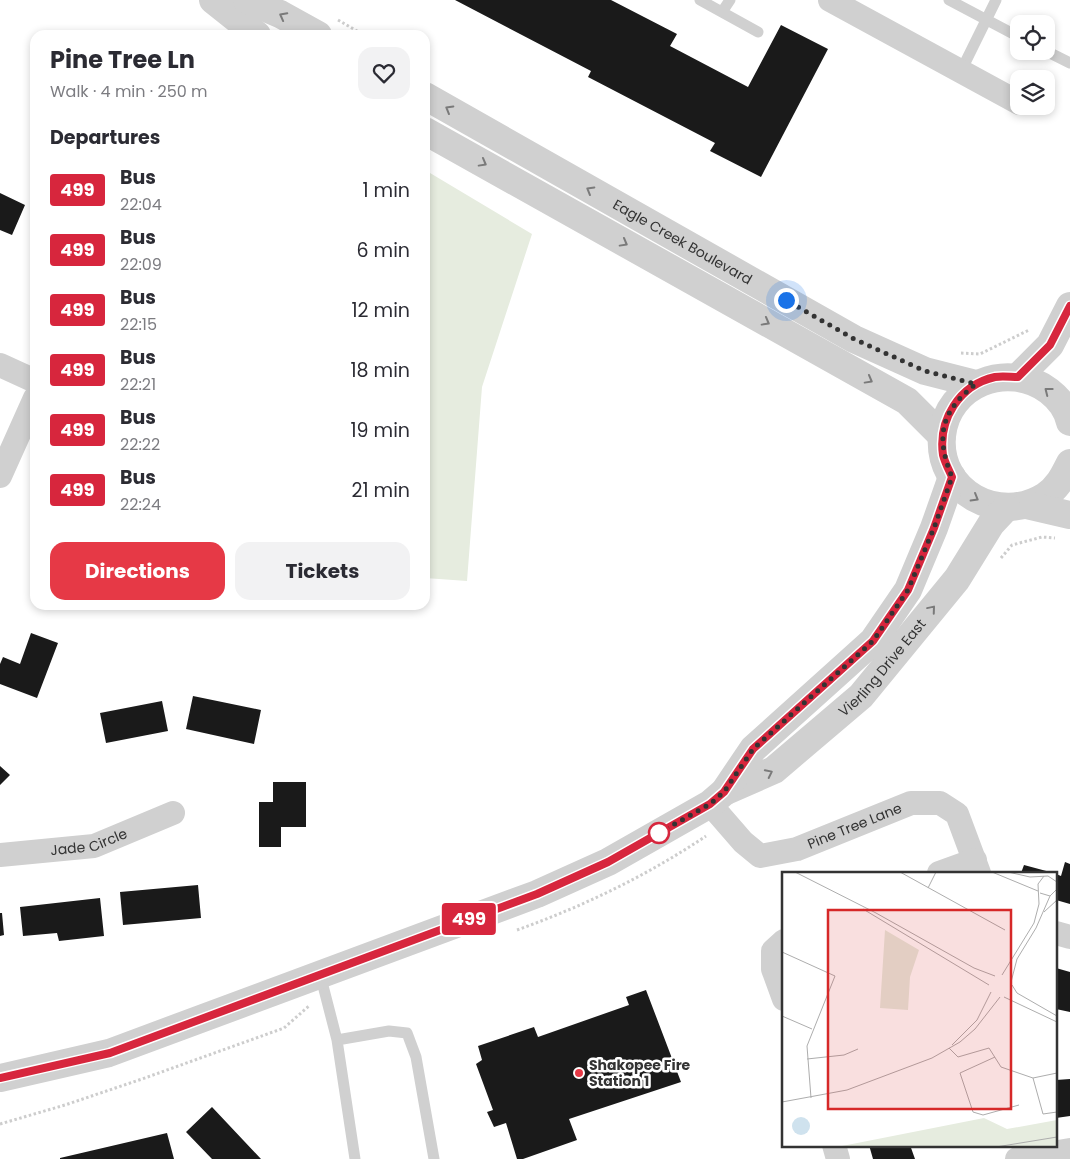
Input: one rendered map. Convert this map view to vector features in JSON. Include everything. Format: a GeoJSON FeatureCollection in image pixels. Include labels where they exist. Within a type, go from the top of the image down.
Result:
{"type":"FeatureCollection","features":[{"type":"Feature","properties":{"kind":"street"},"geometry":{"type":"LineString","coordinates":[[213,0],[251,30]]}},
{"type":"Feature","properties":{"kind":"street"},"geometry":{"type":"LineString","coordinates":[[247,0],[280,14],[309,30]]}},
{"type":"Feature","properties":{"kind":"street"},"geometry":{"type":"LineString","coordinates":[[830,0],[1010,98]]}},
{"type":"Feature","properties":{"kind":"street","name":"Eagle Creek Boulevard"},"geometry":{"type":"LineString","coordinates":[[430,99],[854,339],[925,371],[976,384]]}},
{"type":"Feature","properties":{"kind":"street","name":"Eagle Creek Boulevard"},"geometry":{"type":"LineString","coordinates":[[430,133],[907,401],[942,436]]}},
{"type":"Feature","properties":{"kind":"street"},"geometry":{"type":"LineString","coordinates":[[1018,377],[1050,345],[1070,306]]}},
{"type":"Feature","properties":{"kind":"street"},"geometry":{"type":"LineString","coordinates":[[0,365],[30,378]]}},
{"type":"Feature","properties":{"kind":"street"},"geometry":{"type":"LineString","coordinates":[[1070,415],[1057,397],[1039,384],[1018,377],[996,377],[976,384],[959,397],[947,415],[942,436],[944,457],[952,477],[966,493],[984,504],[1016,506],[1070,515]]}},
{"type":"Feature","properties":{"kind":"street"},"geometry":{"type":"LineString","coordinates":[[0,476],[30,409]]}},
{"type":"Feature","properties":{"kind":"street","name":"Vierling Drive East"},"geometry":{"type":"LineString","coordinates":[[0,1078],[110,1053],[537,894],[608,862],[717,798],[774,770],[860,696],[957,580],[991,524],[1016,506],[1046,495],[1062,480],[1070,463]]}},
{"type":"Feature","properties":{"kind":"street","name":"Vierling Drive East"},"geometry":{"type":"LineString","coordinates":[[717,798],[753,749],[873,641],[908,590],[934,528],[952,477]]}},
{"type":"Feature","properties":{"kind":"street","name":"Pine Tree Lane"},"geometry":{"type":"LineString","coordinates":[[717,798],[743,842],[760,856],[797,849],[911,803],[940,803],[957,814],[977,866]]}},
{"type":"Feature","properties":{"kind":"street","name":"Jade Circle"},"geometry":{"type":"LineString","coordinates":[[0,855],[94,846],[173,813]]}},
{"type":"Feature","properties":{"kind":"street"},"geometry":{"type":"LineString","coordinates":[[944,872],[977,866]]}},
{"type":"Feature","properties":{"kind":"street"},"geometry":{"type":"LineString","coordinates":[[782,943],[773,952],[773,969],[782,994]]}},
{"type":"Feature","properties":{"kind":"street"},"geometry":{"type":"LineString","coordinates":[[834,1146],[838,1159]]}},
{"type":"Feature","properties":{"kind":"street"},"geometry":{"type":"LineString","coordinates":[[1017,1159],[1070,1150]]}},
{"type":"Feature","properties":{"kind":"lane"},"geometry":{"type":"LineString","coordinates":[[700,0],[758,32]]}},
{"type":"Feature","properties":{"kind":"lane"},"geometry":{"type":"LineString","coordinates":[[722,12],[730,0]]}},
{"type":"Feature","properties":{"kind":"lane"},"geometry":{"type":"LineString","coordinates":[[949,0],[1010,33]]}},
{"type":"Feature","properties":{"kind":"lane"},"geometry":{"type":"LineString","coordinates":[[961,72],[996,0]]}},
{"type":"Feature","properties":{"kind":"lane"},"geometry":{"type":"LineString","coordinates":[[1055,56],[1070,63]]}},
{"type":"Feature","properties":{"kind":"lane"},"geometry":{"type":"LineString","coordinates":[[320,974],[337,1040],[355,1159]]}},
{"type":"Feature","properties":{"kind":"lane"},"geometry":{"type":"LineString","coordinates":[[337,1040],[389,1031],[407,1033],[416,1057],[434,1159]]}},
{"type":"Feature","properties":{"kind":"path"},"geometry":{"type":"LineString","coordinates":[[960,353],[980,354],[1032,329],[1050,345]]}},
{"type":"Feature","properties":{"kind":"shaded area"},"geometry":{"type":"Polygon","coordinates":[[[430,173],[532,234],[482,387],[467,581],[430,578],[430,173]]]}},
{"type":"Feature","properties":{"kind":"building"},"geometry":{"type":"Polygon","coordinates":[[[455,0],[611,0],[677,34],[670,46],[748,87],[781,25],[828,49],[761,177],[710,151],[715,143],[588,77],[591,71],[455,0]]]}},
{"type":"Feature","properties":{"kind":"building"},"geometry":{"type":"Polygon","coordinates":[[[0,193],[25,205],[12,235],[0,230],[0,193]]]}},
{"type":"Feature","properties":{"kind":"building"},"geometry":{"type":"Polygon","coordinates":[[[31,633],[58,643],[37,698],[0,684],[0,664],[3,657],[20,664],[31,633]]]}},
{"type":"Feature","properties":{"kind":"building"},"geometry":{"type":"Polygon","coordinates":[[[193,696],[261,710],[254,744],[186,729],[193,696]]]}},
{"type":"Feature","properties":{"kind":"building"},"geometry":{"type":"Polygon","coordinates":[[[162,701],[168,731],[106,743],[100,713],[162,701]]]}},
{"type":"Feature","properties":{"kind":"building"},"geometry":{"type":"Polygon","coordinates":[[[0,766],[10,775],[0,785],[0,766]]]}},
{"type":"Feature","properties":{"kind":"building"},"geometry":{"type":"Polygon","coordinates":[[[273,782],[306,782],[306,827],[281,827],[281,847],[259,847],[259,802],[273,802],[273,782]]]}},
{"type":"Feature","properties":{"kind":"building"},"geometry":{"type":"Polygon","coordinates":[[[1065,862],[1070,864],[1070,904],[1058,901],[1058,875],[1061,876],[1065,862]]]}},
{"type":"Feature","properties":{"kind":"building"},"geometry":{"type":"Polygon","coordinates":[[[1024,865],[1050,872],[1021,872],[1024,865]]]}},
{"type":"Feature","properties":{"kind":"building"},"geometry":{"type":"Polygon","coordinates":[[[198,885],[201,918],[123,925],[120,892],[198,885]]]}},
{"type":"Feature","properties":{"kind":"building"},"geometry":{"type":"Polygon","coordinates":[[[100,898],[104,936],[59,941],[57,933],[23,936],[20,907],[100,898]]]}},
{"type":"Feature","properties":{"kind":"building"},"geometry":{"type":"Polygon","coordinates":[[[0,913],[2,913],[4,935],[0,936],[0,913]]]}},
{"type":"Feature","properties":{"kind":"building"},"geometry":{"type":"Polygon","coordinates":[[[1058,969],[1070,972],[1070,1012],[1058,1009],[1058,969]]]}},
{"type":"Feature","properties":{"kind":"building","name":"Shakopee Fire Station 1"},"geometry":{"type":"Polygon","coordinates":[[[646,990],[681,1082],[569,1119],[577,1140],[523,1159],[517,1159],[506,1123],[494,1127],[487,1112],[493,1110],[476,1064],[482,1060],[478,1046],[534,1027],[538,1037],[629,1005],[626,997],[646,990]]]}},
{"type":"Feature","properties":{"kind":"building"},"geometry":{"type":"Polygon","coordinates":[[[1070,1079],[1070,1116],[1058,1118],[1058,1080],[1070,1079]]]}},
{"type":"Feature","properties":{"kind":"building"},"geometry":{"type":"Polygon","coordinates":[[[212,1107],[261,1159],[212,1159],[186,1132],[212,1107]]]}},
{"type":"Feature","properties":{"kind":"building"},"geometry":{"type":"Polygon","coordinates":[[[167,1133],[174,1159],[60,1159],[60,1158],[167,1133]]]}},
{"type":"Feature","properties":{"kind":"building"},"geometry":{"type":"Polygon","coordinates":[[[869,1146],[910,1146],[915,1159],[873,1159],[869,1146]]]}},
{"type":"Feature","properties":{"kind":"bus line","name":"499"},"geometry":{"type":"LineString","coordinates":[[0,1078],[110,1053],[537,894],[608,862],[710,804],[724,792],[753,749],[873,641],[908,590],[934,528],[952,477],[944,457],[942,436],[947,415],[959,397],[976,384],[996,377],[1018,377],[1050,345],[1070,306]]}},
{"type":"Feature","properties":{"kind":"place","name":"Shakopee Fire Station 1"},"geometry":{"type":"Point","coordinates":[579,1073]}},
{"type":"Feature","properties":{"kind":"route"},"geometry":{"type":"LineString","coordinates":[[659,833],[710,804],[724,792],[753,749],[873,641],[908,590],[934,528],[952,477],[944,457],[942,436],[947,415],[959,397],[976,384],[925,371],[854,339],[786,300]]}}]}
